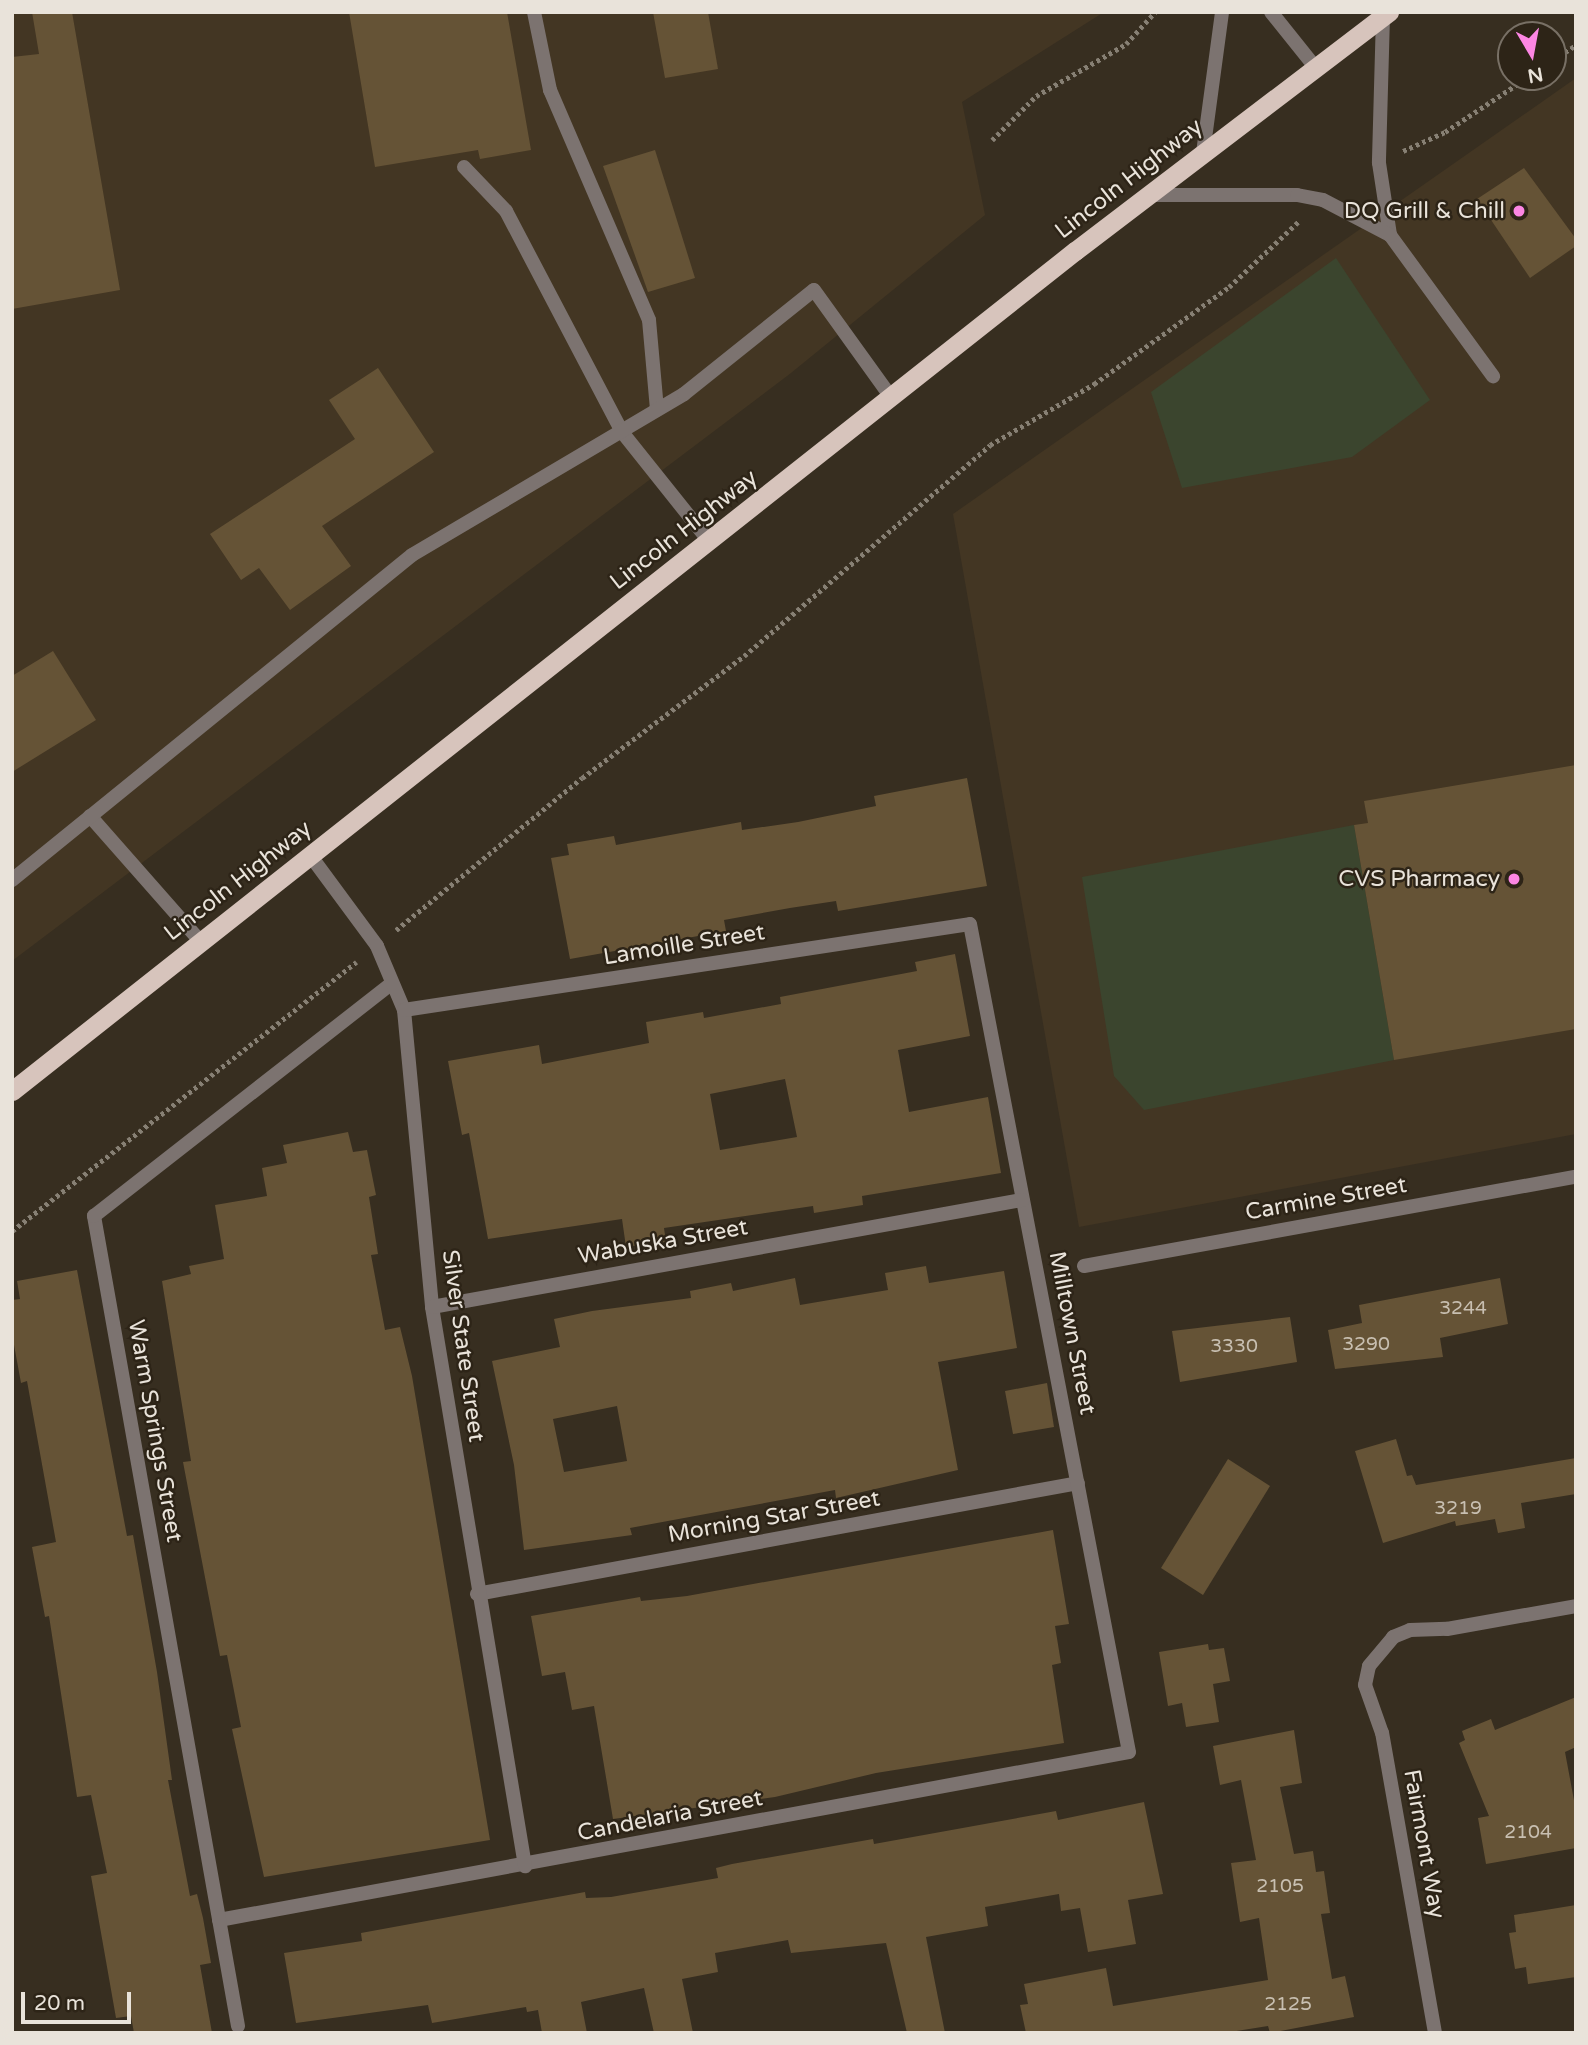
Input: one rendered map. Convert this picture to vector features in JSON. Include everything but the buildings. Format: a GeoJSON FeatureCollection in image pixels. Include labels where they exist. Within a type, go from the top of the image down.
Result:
{"type":"FeatureCollection","features":[{"type":"Feature","properties":{"kind":"highway","name":"Lincoln Highway"},"geometry":{"type":"LineString","coordinates":[[12,1090],[1147,195],[1386,14]]}},
{"type":"Feature","properties":{"kind":"street"},"geometry":{"type":"LineString","coordinates":[[534,12],[550,90],[649,320],[657,410]]}},
{"type":"Feature","properties":{"kind":"street"},"geometry":{"type":"LineString","coordinates":[[1203,153],[1222,12]]}},
{"type":"Feature","properties":{"kind":"street"},"geometry":{"type":"LineString","coordinates":[[1271,12],[1315,67]]}},
{"type":"Feature","properties":{"kind":"street"},"geometry":{"type":"LineString","coordinates":[[1386,14],[1379,163],[1390,234]]}},
{"type":"Feature","properties":{"kind":"street"},"geometry":{"type":"LineString","coordinates":[[464,167],[506,211],[621,432],[709,541]]}},
{"type":"Feature","properties":{"kind":"street"},"geometry":{"type":"LineString","coordinates":[[1147,195],[1297,195],[1323,200],[1390,234],[1493,376]]}},
{"type":"Feature","properties":{"kind":"street"},"geometry":{"type":"LineString","coordinates":[[12,880],[412,555],[657,410],[814,290],[891,397]]}},
{"type":"Feature","properties":{"kind":"street"},"geometry":{"type":"LineString","coordinates":[[90,816],[201,942]]}},
{"type":"Feature","properties":{"kind":"street","name":"Silver State Street"},"geometry":{"type":"LineString","coordinates":[[310,855],[377,946],[404,1010],[432,1307],[477,1594],[525,1866]]}},
{"type":"Feature","properties":{"kind":"street","name":"Lamoille Street"},"geometry":{"type":"LineString","coordinates":[[404,1010],[970,923]]}},
{"type":"Feature","properties":{"kind":"street","name":"Milltown Street"},"geometry":{"type":"LineString","coordinates":[[970,923],[1129,1752]]}},
{"type":"Feature","properties":{"kind":"street","name":"Warm Springs Street"},"geometry":{"type":"LineString","coordinates":[[238,2026],[94,1216],[392,983]]}},
{"type":"Feature","properties":{"kind":"street","name":"Carmine Street"},"geometry":{"type":"LineString","coordinates":[[1084,1266],[1576,1177]]}},
{"type":"Feature","properties":{"kind":"street","name":"Wabuska Street"},"geometry":{"type":"LineString","coordinates":[[432,1307],[1022,1200]]}},
{"type":"Feature","properties":{"kind":"street","name":"Morning Star Street"},"geometry":{"type":"LineString","coordinates":[[477,1594],[1078,1483]]}},
{"type":"Feature","properties":{"kind":"street","name":"Fairmont Way"},"geometry":{"type":"LineString","coordinates":[[1435,2033],[1382,1733],[1365,1685],[1369,1666],[1393,1637],[1409,1630],[1447,1629],[1576,1606]]}},
{"type":"Feature","properties":{"kind":"street","name":"Candelaria Street"},"geometry":{"type":"LineString","coordinates":[[219,1920],[525,1866],[1129,1752]]}},
{"type":"Feature","properties":{"kind":"path"},"geometry":{"type":"LineString","coordinates":[[992,140],[1036,96],[1126,44],[1155,12]]}},
{"type":"Feature","properties":{"kind":"path"},"geometry":{"type":"LineString","coordinates":[[1379,163],[1445,132],[1507,91]]}},
{"type":"Feature","properties":{"kind":"path"},"geometry":{"type":"LineString","coordinates":[[12,1231],[377,946],[582,778],[744,656],[990,445],[1094,384],[1229,287],[1323,200]]}},
{"type":"Feature","properties":{"kind":"shaded area"},"geometry":{"type":"Polygon","coordinates":[[[12,12],[1104,12],[962,102],[985,215],[791,373],[12,961],[12,12]]]}},
{"type":"Feature","properties":{"kind":"shaded area"},"geometry":{"type":"Polygon","coordinates":[[[1576,78],[1576,1134],[1079,1227],[953,514],[1557,91],[1567,91],[1567,84],[1576,78]]]}},
{"type":"Feature","properties":{"kind":"green space"},"geometry":{"type":"Polygon","coordinates":[[[1336,258],[1430,400],[1352,457],[1182,488],[1151,392],[1336,258]]]}},
{"type":"Feature","properties":{"kind":"green space"},"geometry":{"type":"Polygon","coordinates":[[[1354,825],[1394,1060],[1144,1110],[1114,1076],[1082,877],[1354,825]]]}},
{"type":"Feature","properties":{"kind":"place","name":"DQ Grill & Chill"},"geometry":{"type":"Point","coordinates":[1519,211]}},
{"type":"Feature","properties":{"kind":"place","name":"CVS Pharmacy"},"geometry":{"type":"Point","coordinates":[1514,879]}}]}
